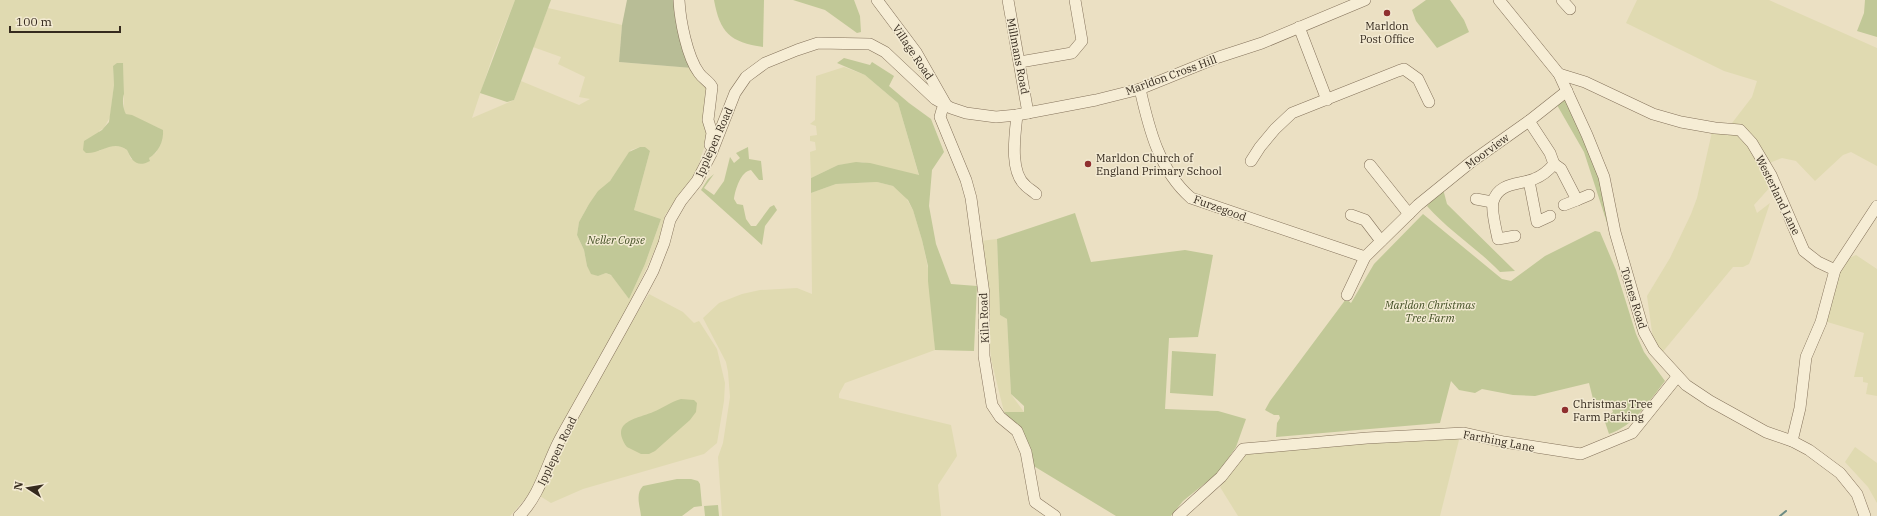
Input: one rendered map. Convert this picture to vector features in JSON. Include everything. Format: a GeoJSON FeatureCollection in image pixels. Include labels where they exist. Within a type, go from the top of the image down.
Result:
{"type":"FeatureCollection","features":[{"type":"Feature","properties":{"kind":"street"},"geometry":{"type":"LineString","coordinates":[[679,0],[680,18],[693,61],[699,74],[710,83],[712,87],[708,120],[712,133],[711,154]]}},
{"type":"Feature","properties":{"kind":"street","name":"Village Road"},"geometry":{"type":"LineString","coordinates":[[877,0],[916,52],[946,105]]}},
{"type":"Feature","properties":{"kind":"street","name":"Millmans Road"},"geometry":{"type":"LineString","coordinates":[[1008,0],[1017,55],[1020,62],[1022,114],[1015,139],[1016,163],[1018,175],[1025,186],[1036,194]]}},
{"type":"Feature","properties":{"kind":"street"},"geometry":{"type":"LineString","coordinates":[[1020,62],[1072,53],[1077,49],[1082,41],[1075,0]]}},
{"type":"Feature","properties":{"kind":"street","name":"Totnes Road"},"geometry":{"type":"LineString","coordinates":[[1499,0],[1559,74],[1567,91],[1604,177],[1618,244],[1644,332],[1654,350],[1677,377],[1710,401],[1759,428],[1792,441],[1809,450],[1840,473],[1856,494],[1864,516]]}},
{"type":"Feature","properties":{"kind":"street"},"geometry":{"type":"LineString","coordinates":[[1562,0],[1570,9]]}},
{"type":"Feature","properties":{"kind":"street","name":"Marldon Cross Hill"},"geometry":{"type":"LineString","coordinates":[[946,105],[966,113],[996,117],[1022,114],[1096,100],[1140,89],[1299,27],[1360,1]]}},
{"type":"Feature","properties":{"kind":"street"},"geometry":{"type":"LineString","coordinates":[[1299,27],[1327,100]]}},
{"type":"Feature","properties":{"kind":"street","name":"Ipplepen Road"},"geometry":{"type":"LineString","coordinates":[[519,516],[527,508],[544,478],[559,440],[653,271],[664,243],[670,220],[681,201],[697,181],[711,154],[735,93],[746,77],[765,63],[818,43],[870,44],[885,52],[935,99],[946,105]]}},
{"type":"Feature","properties":{"kind":"street"},"geometry":{"type":"LineString","coordinates":[[1252,161],[1260,147],[1270,135],[1292,113],[1404,69],[1418,79],[1429,102]]}},
{"type":"Feature","properties":{"kind":"street","name":"Westerland Lane"},"geometry":{"type":"LineString","coordinates":[[1559,74],[1585,82],[1653,114],[1681,122],[1715,128],[1740,130],[1752,143],[1771,175],[1804,251],[1818,262],[1835,270]]}},
{"type":"Feature","properties":{"kind":"street","name":"Furzegood"},"geometry":{"type":"LineString","coordinates":[[1140,89],[1154,145],[1176,183],[1191,198],[1365,257]]}},
{"type":"Feature","properties":{"kind":"street","name":"Moorview"},"geometry":{"type":"LineString","coordinates":[[1347,295],[1365,257],[1409,214],[1471,162],[1567,91]]}},
{"type":"Feature","properties":{"kind":"street","name":"Kiln Road"},"geometry":{"type":"LineString","coordinates":[[946,105],[942,110],[940,117],[966,180],[971,198],[984,294],[984,356],[992,405],[1000,417],[1017,431],[1026,452],[1036,502],[1055,516]]}},
{"type":"Feature","properties":{"kind":"street"},"geometry":{"type":"LineString","coordinates":[[1528,121],[1550,152],[1554,164],[1561,169],[1577,200]]}},
{"type":"Feature","properties":{"kind":"street"},"geometry":{"type":"LineString","coordinates":[[1515,236],[1498,239],[1492,202],[1503,188],[1512,184],[1536,179],[1554,164]]}},
{"type":"Feature","properties":{"kind":"street"},"geometry":{"type":"LineString","coordinates":[[1370,165],[1409,214]]}},
{"type":"Feature","properties":{"kind":"street"},"geometry":{"type":"LineString","coordinates":[[1529,181],[1537,222],[1550,216]]}},
{"type":"Feature","properties":{"kind":"street"},"geometry":{"type":"LineString","coordinates":[[1564,205],[1589,195]]}},
{"type":"Feature","properties":{"kind":"street"},"geometry":{"type":"LineString","coordinates":[[1476,199],[1492,202]]}},
{"type":"Feature","properties":{"kind":"street"},"geometry":{"type":"LineString","coordinates":[[1792,441],[1800,408],[1806,357],[1821,322],[1835,270],[1877,206]]}},
{"type":"Feature","properties":{"kind":"street"},"geometry":{"type":"LineString","coordinates":[[1351,215],[1365,220],[1381,241]]}},
{"type":"Feature","properties":{"kind":"street","name":"Farthing Lane"},"geometry":{"type":"LineString","coordinates":[[1178,516],[1221,477],[1243,450],[1367,438],[1464,433],[1504,442],[1581,454],[1632,433],[1677,377]]}},
{"type":"Feature","properties":{"kind":"shaded area"},"geometry":{"type":"Polygon","coordinates":[[[0,0],[515,0],[492,58],[472,118],[514,100],[521,81],[579,105],[590,99],[579,97],[585,77],[558,64],[561,57],[533,47],[548,8],[622,25],[619,62],[692,68],[709,85],[709,133],[695,175],[665,215],[659,241],[631,301],[541,475],[525,499],[510,516],[0,516],[0,0]],[[123,63],[113,66],[114,85],[110,117],[104,128],[99,131],[99,151],[110,146],[118,145],[127,150],[131,159],[150,160],[148,158],[156,153],[163,134],[159,128],[126,114],[124,111],[123,63]],[[640,147],[631,150],[610,181],[589,204],[579,222],[577,235],[584,250],[587,266],[591,273],[598,276],[606,273],[612,276],[629,299],[645,264],[661,219],[634,210],[650,151],[640,147]]]}},
{"type":"Feature","properties":{"kind":"shaded area"},"geometry":{"type":"Polygon","coordinates":[[[1637,0],[1769,0],[1877,48],[1877,166],[1851,152],[1843,155],[1815,181],[1796,161],[1782,158],[1767,164],[1754,138],[1732,123],[1752,97],[1757,81],[1724,71],[1626,23],[1637,0]]]}},
{"type":"Feature","properties":{"kind":"shaded area"},"geometry":{"type":"Polygon","coordinates":[[[844,67],[865,75],[898,103],[919,176],[862,162],[838,165],[811,178],[810,152],[816,150],[815,142],[810,141],[810,136],[817,135],[816,126],[810,124],[815,120],[816,76],[844,67]]]}},
{"type":"Feature","properties":{"kind":"shaded area"},"geometry":{"type":"Polygon","coordinates":[[[1712,132],[1739,133],[1755,152],[1772,185],[1754,205],[1757,213],[1770,203],[1749,264],[1743,267],[1733,267],[1661,354],[1653,339],[1647,296],[1670,258],[1691,214],[1697,198],[1712,132]]]}},
{"type":"Feature","properties":{"kind":"shaded area"},"geometry":{"type":"Polygon","coordinates":[[[877,182],[893,186],[905,196],[913,210],[922,240],[928,268],[935,350],[845,383],[839,394],[839,398],[951,425],[957,456],[938,485],[941,516],[722,516],[718,457],[723,443],[730,397],[728,372],[726,362],[703,318],[719,303],[742,294],[760,290],[797,288],[812,294],[811,193],[836,184],[877,182]]]}},
{"type":"Feature","properties":{"kind":"shaded area"},"geometry":{"type":"Polygon","coordinates":[[[997,239],[1000,315],[1007,319],[1011,394],[1024,412],[1004,412],[991,359],[980,241],[997,239]]]}},
{"type":"Feature","properties":{"kind":"shaded area"},"geometry":{"type":"Polygon","coordinates":[[[1856,255],[1877,269],[1877,396],[1866,394],[1868,383],[1863,382],[1863,377],[1854,377],[1864,333],[1824,321],[1837,271],[1849,258],[1856,255]]]}},
{"type":"Feature","properties":{"kind":"shaded area"},"geometry":{"type":"Polygon","coordinates":[[[649,294],[683,312],[694,323],[699,321],[717,349],[725,383],[724,401],[717,443],[704,454],[583,489],[551,503],[540,496],[551,477],[559,451],[630,324],[649,294]]]}},
{"type":"Feature","properties":{"kind":"shaded area"},"geometry":{"type":"Polygon","coordinates":[[[1450,436],[1459,440],[1440,516],[1238,516],[1220,487],[1244,454],[1450,436]]]}},
{"type":"Feature","properties":{"kind":"shaded area"},"geometry":{"type":"Polygon","coordinates":[[[1855,447],[1877,463],[1877,503],[1868,487],[1845,462],[1855,447]]]}},
{"type":"Feature","properties":{"kind":"green space"},"geometry":{"type":"Polygon","coordinates":[[[515,0],[551,0],[514,100],[507,102],[480,93],[515,0]]]}},
{"type":"Feature","properties":{"kind":"green space"},"geometry":{"type":"Polygon","coordinates":[[[627,0],[678,0],[692,68],[619,62],[622,25],[627,0]]]}},
{"type":"Feature","properties":{"kind":"green space"},"geometry":{"type":"Polygon","coordinates":[[[714,0],[764,0],[763,47],[742,42],[728,34],[720,21],[714,0]]]}},
{"type":"Feature","properties":{"kind":"green space"},"geometry":{"type":"Polygon","coordinates":[[[793,0],[854,0],[860,16],[861,32],[857,33],[825,10],[793,0]]]}},
{"type":"Feature","properties":{"kind":"green space"},"geometry":{"type":"Polygon","coordinates":[[[1426,0],[1450,0],[1464,20],[1469,32],[1437,48],[1416,21],[1412,10],[1426,0]]]}},
{"type":"Feature","properties":{"kind":"green space"},"geometry":{"type":"Polygon","coordinates":[[[1865,0],[1877,0],[1877,37],[1857,31],[1864,13],[1865,0]]]}},
{"type":"Feature","properties":{"kind":"green space"},"geometry":{"type":"Polygon","coordinates":[[[844,58],[870,65],[872,62],[894,76],[889,86],[931,119],[944,152],[932,170],[929,206],[936,244],[951,284],[977,286],[974,351],[935,350],[928,281],[928,266],[913,210],[908,200],[893,186],[877,182],[836,184],[811,193],[811,178],[838,165],[856,162],[870,163],[919,175],[898,103],[865,75],[837,63],[844,58]]]}},
{"type":"Feature","properties":{"kind":"green space"},"geometry":{"type":"Polygon","coordinates":[[[117,63],[123,63],[123,104],[126,114],[132,115],[163,130],[160,146],[149,158],[150,161],[142,164],[133,160],[127,150],[122,147],[112,146],[91,153],[86,153],[83,150],[84,141],[102,130],[109,122],[114,85],[113,66],[117,63]]]}},
{"type":"Feature","properties":{"kind":"green space"},"geometry":{"type":"Polygon","coordinates":[[[1566,97],[1597,168],[1608,226],[1584,152],[1557,105],[1566,97]]]}},
{"type":"Feature","properties":{"kind":"green space","name":"Neller Copse"},"geometry":{"type":"Polygon","coordinates":[[[640,147],[645,147],[650,151],[634,210],[661,219],[645,264],[629,299],[611,275],[606,273],[598,276],[591,274],[587,266],[584,250],[577,235],[579,222],[598,191],[610,181],[629,152],[640,147]]]}},
{"type":"Feature","properties":{"kind":"green space"},"geometry":{"type":"Polygon","coordinates":[[[748,147],[749,159],[761,161],[763,180],[759,180],[751,170],[747,171],[741,177],[734,199],[737,204],[743,205],[746,219],[751,226],[756,226],[770,207],[774,205],[777,210],[765,226],[762,245],[701,190],[708,179],[714,174],[704,188],[714,195],[724,181],[730,157],[734,163],[740,158],[736,153],[748,147]]]}},
{"type":"Feature","properties":{"kind":"green space"},"geometry":{"type":"Polygon","coordinates":[[[1443,189],[1447,204],[1515,271],[1500,272],[1444,223],[1427,206],[1443,189]]]}},
{"type":"Feature","properties":{"kind":"green space"},"geometry":{"type":"Polygon","coordinates":[[[1075,213],[1091,262],[1185,250],[1213,255],[1198,337],[1169,338],[1165,409],[1218,411],[1246,419],[1236,447],[1219,472],[1183,501],[1171,516],[1116,516],[1032,465],[1018,426],[1004,412],[1024,412],[1024,406],[1011,394],[1007,319],[1000,315],[997,239],[1075,213]]]}},
{"type":"Feature","properties":{"kind":"green space","name":"Marldon Christmas Tree Farm"},"geometry":{"type":"Polygon","coordinates":[[[1423,214],[1502,279],[1511,281],[1545,256],[1595,231],[1600,232],[1616,270],[1636,334],[1644,352],[1665,381],[1633,419],[1618,430],[1609,434],[1604,419],[1613,412],[1610,404],[1593,399],[1589,383],[1535,396],[1513,395],[1482,389],[1475,393],[1459,390],[1451,381],[1440,423],[1276,437],[1277,423],[1280,418],[1279,415],[1274,415],[1265,410],[1270,401],[1346,299],[1351,303],[1374,264],[1423,214]]]}},
{"type":"Feature","properties":{"kind":"green space"},"geometry":{"type":"Polygon","coordinates":[[[1172,351],[1216,354],[1213,396],[1170,393],[1172,351]]]}},
{"type":"Feature","properties":{"kind":"green space"},"geometry":{"type":"Polygon","coordinates":[[[681,399],[694,400],[697,403],[696,412],[690,420],[655,451],[649,454],[641,454],[627,447],[622,438],[621,432],[623,426],[627,422],[681,399]]]}},
{"type":"Feature","properties":{"kind":"green space"},"geometry":{"type":"Polygon","coordinates":[[[677,479],[691,479],[698,481],[700,484],[702,506],[694,507],[682,516],[641,516],[639,493],[643,486],[677,479]]]}},
{"type":"Feature","properties":{"kind":"green space"},"geometry":{"type":"Polygon","coordinates":[[[718,505],[719,516],[705,516],[704,506],[718,505]]]}},
{"type":"Feature","properties":{"kind":"waterway"},"geometry":{"type":"LineString","coordinates":[[1780,516],[1786,511]]}},
{"type":"Feature","properties":{"kind":"place","name":"Marldon Post Office"},"geometry":{"type":"Point","coordinates":[1387,13]}},
{"type":"Feature","properties":{"kind":"place","name":"Marldon Church of England Primary School"},"geometry":{"type":"Point","coordinates":[1088,164]}},
{"type":"Feature","properties":{"kind":"place","name":"Christmas Tree Farm Parking"},"geometry":{"type":"Point","coordinates":[1565,410]}}]}
